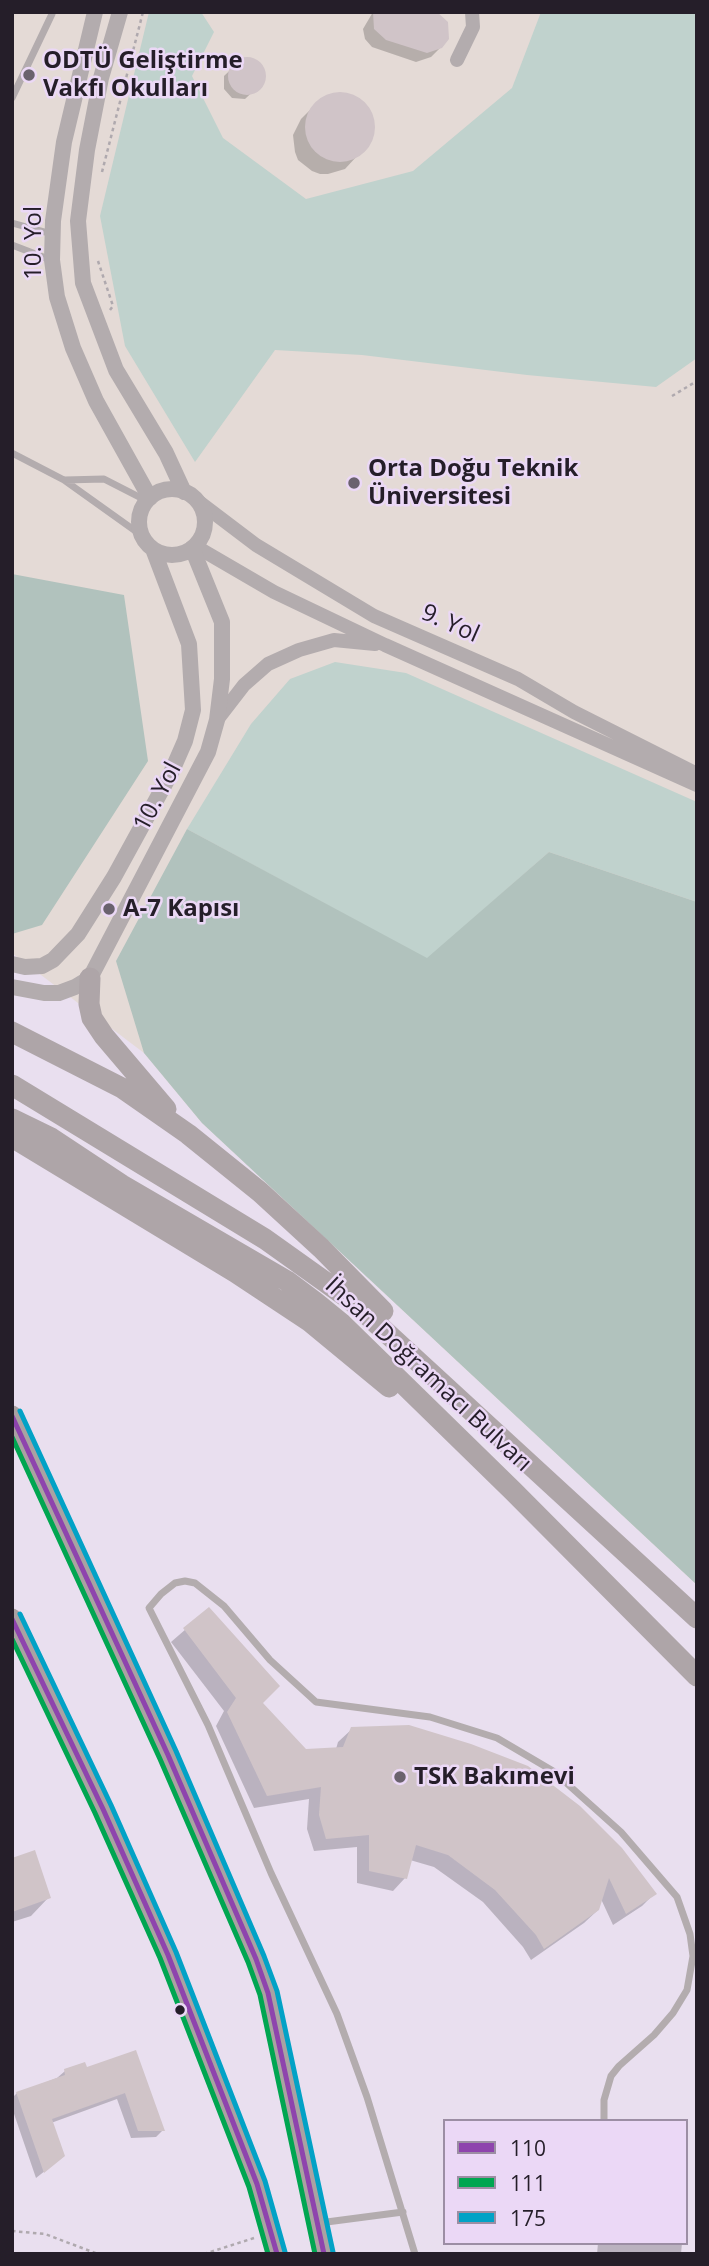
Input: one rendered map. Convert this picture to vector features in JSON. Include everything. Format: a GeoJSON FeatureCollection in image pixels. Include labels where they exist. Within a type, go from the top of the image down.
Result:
{"type":"FeatureCollection","features":[{"type":"Feature","properties":{"kind":"main road"},"geometry":{"type":"LineString","coordinates":[[90,978],[89,1004],[92,1018],[104,1036],[188,1134]]}},
{"type":"Feature","properties":{"kind":"main road"},"geometry":{"type":"LineString","coordinates":[[12,1032],[122,1088],[188,1134],[260,1192],[321,1248],[557,1487]]}},
{"type":"Feature","properties":{"kind":"main road","name":"İhsan Doğramacı Bulvarı"},"geometry":{"type":"LineString","coordinates":[[12,1085],[303,1264],[352,1301],[697,1618]]}},
{"type":"Feature","properties":{"kind":"main road","name":"İhsan Doğramacı Bulvarı"},"geometry":{"type":"LineString","coordinates":[[12,1119],[51,1138],[122,1185],[288,1281],[342,1324],[697,1676]]}},
{"type":"Feature","properties":{"kind":"main road"},"geometry":{"type":"LineString","coordinates":[[12,1137],[235,1272],[309,1321],[513,1491]]}},
{"type":"Feature","properties":{"kind":"main road"},"geometry":{"type":"LineString","coordinates":[[12,1415],[168,1755],[256,1959],[268,1993],[324,2254]]}},
{"type":"Feature","properties":{"kind":"main road"},"geometry":{"type":"LineString","coordinates":[[12,1618],[103,1809],[168,1955],[257,2184],[277,2254]]}},
{"type":"Feature","properties":{"kind":"street","name":"10. Yol"},"geometry":{"type":"LineString","coordinates":[[95,12],[64,142],[52,234],[52,260],[57,297],[73,348],[96,401],[148,500]]}},
{"type":"Feature","properties":{"kind":"street","name":"10. Yol"},"geometry":{"type":"LineString","coordinates":[[90,978],[208,752],[217,720],[222,679],[222,622],[193,547],[205,527],[205,517],[201,507],[189,495],[116,370],[83,283],[78,221],[87,150],[101,78],[120,12]]}},
{"type":"Feature","properties":{"kind":"street"},"geometry":{"type":"LineString","coordinates":[[457,60],[473,27],[472,12]]}},
{"type":"Feature","properties":{"kind":"street"},"geometry":{"type":"LineString","coordinates":[[141,535],[139,517],[148,500],[166,490],[189,495]]}},
{"type":"Feature","properties":{"kind":"street","name":"9. Yol"},"geometry":{"type":"LineString","coordinates":[[189,495],[256,545],[374,616],[518,678],[574,712],[697,774]]}},
{"type":"Feature","properties":{"kind":"street","name":"10. Yol"},"geometry":{"type":"LineString","coordinates":[[12,964],[25,967],[42,966],[53,960],[78,934],[114,877],[186,741],[193,710],[189,643],[153,550],[141,535]]}},
{"type":"Feature","properties":{"kind":"street"},"geometry":{"type":"LineString","coordinates":[[153,550],[173,555],[193,547]]}},
{"type":"Feature","properties":{"kind":"street","name":"9. Yol"},"geometry":{"type":"LineString","coordinates":[[193,547],[274,592],[385,645],[697,785]]}},
{"type":"Feature","properties":{"kind":"street","name":"9. Yol"},"geometry":{"type":"LineString","coordinates":[[217,720],[244,685],[268,664],[299,650],[334,640],[385,645]]}},
{"type":"Feature","properties":{"kind":"street"},"geometry":{"type":"LineString","coordinates":[[114,877],[137,886]]}},
{"type":"Feature","properties":{"kind":"street"},"geometry":{"type":"LineString","coordinates":[[78,934],[107,946]]}},
{"type":"Feature","properties":{"kind":"street"},"geometry":{"type":"LineString","coordinates":[[12,987],[59,993],[90,978]]}},
{"type":"Feature","properties":{"kind":"lane"},"geometry":{"type":"LineString","coordinates":[[12,98],[52,14]]}},
{"type":"Feature","properties":{"kind":"lane"},"geometry":{"type":"LineString","coordinates":[[12,223],[52,234]]}},
{"type":"Feature","properties":{"kind":"lane"},"geometry":{"type":"LineString","coordinates":[[12,245],[52,260]]}},
{"type":"Feature","properties":{"kind":"lane"},"geometry":{"type":"LineString","coordinates":[[12,453],[64,480],[141,535]]}},
{"type":"Feature","properties":{"kind":"lane"},"geometry":{"type":"LineString","coordinates":[[64,480],[104,479],[148,500]]}},
{"type":"Feature","properties":{"kind":"lane"},"geometry":{"type":"LineString","coordinates":[[415,2254],[367,2097],[337,2014],[271,1873],[208,1725],[149,1608],[175,1583],[195,1583],[223,1606],[270,1660],[316,1702],[430,1717],[497,1738],[553,1771],[621,1832],[677,1897],[690,1934],[693,1956],[687,1990],[673,2013],[654,2035],[611,2076],[604,2100],[604,2119]]}},
{"type":"Feature","properties":{"kind":"lane"},"geometry":{"type":"LineString","coordinates":[[318,2223],[403,2212]]}},
{"type":"Feature","properties":{"kind":"path"},"geometry":{"type":"LineString","coordinates":[[99,182],[144,12]]}},
{"type":"Feature","properties":{"kind":"path"},"geometry":{"type":"LineString","coordinates":[[97,258],[113,306],[99,324]]}},
{"type":"Feature","properties":{"kind":"path"},"geometry":{"type":"LineString","coordinates":[[672,396],[697,381]]}},
{"type":"Feature","properties":{"kind":"path"},"geometry":{"type":"LineString","coordinates":[[12,2231],[45,2234],[97,2254]]}},
{"type":"Feature","properties":{"kind":"path"},"geometry":{"type":"LineString","coordinates":[[204,2254],[271,2233]]}},
{"type":"Feature","properties":{"kind":"shaded area","name":"Orta Doğu Teknik Üniversitesi"},"geometry":{"type":"Polygon","coordinates":[[[12,12],[697,12],[697,1585],[202,1123],[144,1053],[12,953],[12,12]]]}},
{"type":"Feature","properties":{"kind":"shaded area"},"geometry":{"type":"Polygon","coordinates":[[[149,12],[201,12],[214,32],[192,76],[223,138],[306,199],[413,171],[512,88],[541,12],[697,12],[697,358],[656,387],[362,355],[275,350],[195,462],[125,346],[100,216],[149,12]]]}},
{"type":"Feature","properties":{"kind":"shaded area"},"geometry":{"type":"Polygon","coordinates":[[[12,574],[124,595],[148,761],[42,925],[12,934],[12,574]]]}},
{"type":"Feature","properties":{"kind":"shaded area"},"geometry":{"type":"Polygon","coordinates":[[[335,662],[406,673],[697,802],[697,902],[549,852],[427,959],[187,829],[251,724],[290,679],[335,662]]]}},
{"type":"Feature","properties":{"kind":"shaded area"},"geometry":{"type":"Polygon","coordinates":[[[187,829],[427,958],[549,852],[697,902],[697,1585],[202,1123],[144,1053],[116,961],[187,829]]]}},
{"type":"Feature","properties":{"kind":"building"},"geometry":{"type":"Polygon","coordinates":[[[373,12],[437,12],[448,22],[449,39],[442,48],[427,53],[386,40],[374,29],[373,12]]]}},
{"type":"Feature","properties":{"kind":"building"},"geometry":{"type":"Polygon","coordinates":[[[247,57],[260,63],[266,76],[260,89],[247,95],[234,89],[228,76],[234,63],[247,57]]]}},
{"type":"Feature","properties":{"kind":"building"},"geometry":{"type":"Polygon","coordinates":[[[340,92],[365,102],[375,127],[365,152],[340,162],[315,152],[305,127],[315,102],[340,92]]]}},
{"type":"Feature","properties":{"kind":"building","name":"TSK Bakımevi"},"geometry":{"type":"Polygon","coordinates":[[[209,1607],[280,1686],[263,1703],[306,1749],[343,1747],[351,1727],[409,1725],[471,1744],[528,1766],[580,1806],[622,1848],[657,1894],[626,1914],[609,1878],[599,1910],[544,1949],[536,1935],[495,1890],[448,1855],[416,1845],[407,1879],[369,1871],[369,1835],[326,1839],[319,1815],[321,1787],[267,1796],[227,1712],[236,1698],[183,1628],[209,1607]]]}},
{"type":"Feature","properties":{"kind":"building"},"geometry":{"type":"Polygon","coordinates":[[[35,1850],[51,1898],[12,1912],[12,1858],[35,1850]]]}},
{"type":"Feature","properties":{"kind":"building"},"geometry":{"type":"Polygon","coordinates":[[[136,2050],[165,2131],[138,2131],[125,2093],[52,2119],[65,2156],[44,2173],[16,2092],[65,2075],[64,2069],[85,2062],[87,2067],[136,2050]]]}},
{"type":"Feature","properties":{"kind":"transit line","name":"175"},"geometry":{"type":"LineString","coordinates":[[20,1411],[176,1751],[264,1956],[277,1991],[333,2252]]}},
{"type":"Feature","properties":{"kind":"transit line","name":"110"},"geometry":{"type":"LineString","coordinates":[[12,1416],[168,1755],[256,1959],[268,1993],[324,2254]]}},
{"type":"Feature","properties":{"kind":"transit line","name":"111"},"geometry":{"type":"LineString","coordinates":[[12,1437],[160,1759],[248,1962],[260,1995],[315,2254]]}},
{"type":"Feature","properties":{"kind":"transit line","name":"175"},"geometry":{"type":"LineString","coordinates":[[20,1614],[111,1805],[176,1952],[265,2181],[285,2252]]}},
{"type":"Feature","properties":{"kind":"transit line","name":"110"},"geometry":{"type":"LineString","coordinates":[[12,1619],[103,1809],[168,1955],[257,2184],[277,2254]]}},
{"type":"Feature","properties":{"kind":"transit line","name":"111"},"geometry":{"type":"LineString","coordinates":[[12,1639],[160,1958],[249,2187],[268,2254]]}},
{"type":"Feature","properties":{"kind":"place","name":"ODTÜ Geliştirme Vakfı Okulları"},"geometry":{"type":"Point","coordinates":[29,75]}},
{"type":"Feature","properties":{"kind":"place","name":"Orta Doğu Teknik Üniversitesi"},"geometry":{"type":"Point","coordinates":[354,483]}},
{"type":"Feature","properties":{"kind":"place","name":"A-7 Kapısı"},"geometry":{"type":"Point","coordinates":[109,909]}},
{"type":"Feature","properties":{"kind":"place","name":"TSK Bakımevi"},"geometry":{"type":"Point","coordinates":[400,1777]}}]}
